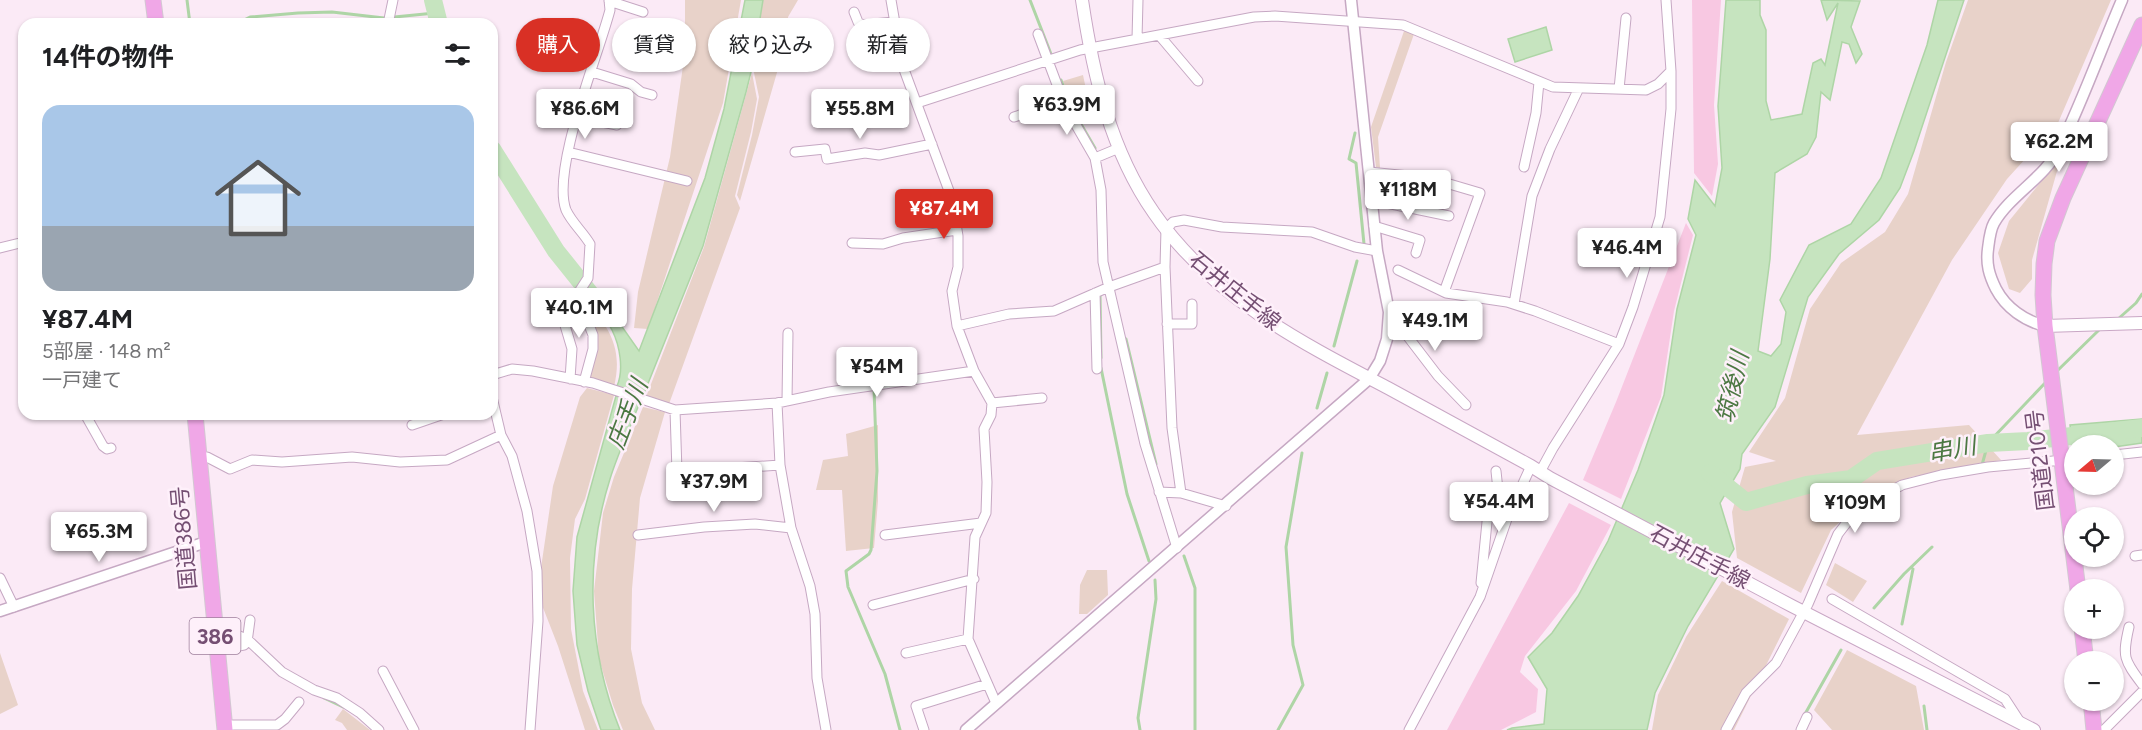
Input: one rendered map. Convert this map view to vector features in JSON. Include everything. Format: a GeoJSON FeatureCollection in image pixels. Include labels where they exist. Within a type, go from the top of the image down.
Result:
{"type":"FeatureCollection","features":[{"type":"Feature","properties":{"kind":"highway"},"geometry":{"type":"LineString","coordinates":[[153,0],[155,18]]}},
{"type":"Feature","properties":{"kind":"highway","name":"国道210号"},"geometry":{"type":"LineString","coordinates":[[2064,443],[2057,414],[2045,326],[2044,264],[2048,241],[2065,192],[2140,34]]}},
{"type":"Feature","properties":{"kind":"highway","name":"国道386号"},"geometry":{"type":"LineString","coordinates":[[196,420],[225,728]]}},
{"type":"Feature","properties":{"kind":"highway","name":"国道210号"},"geometry":{"type":"LineString","coordinates":[[2071,495],[2077,579]]}},
{"type":"Feature","properties":{"kind":"highway"},"geometry":{"type":"LineString","coordinates":[[2092,711],[2094,730]]}},
{"type":"Feature","properties":{"kind":"main road","name":"石井庄手線"},"geometry":{"type":"LineString","coordinates":[[1082,0],[1089,48],[1101,96],[1119,148],[1138,188],[1166,229],[1190,258],[1216,282],[1300,342],[1798,609],[2034,730]]}},
{"type":"Feature","properties":{"kind":"main road"},"geometry":{"type":"LineString","coordinates":[[2045,326],[2142,323]]}},
{"type":"Feature","properties":{"kind":"street"},"geometry":{"type":"LineString","coordinates":[[390,18],[393,0]]}},
{"type":"Feature","properties":{"kind":"street"},"geometry":{"type":"LineString","coordinates":[[600,44],[610,10],[609,0],[643,12]]}},
{"type":"Feature","properties":{"kind":"street"},"geometry":{"type":"LineString","coordinates":[[891,0],[893,18]]}},
{"type":"Feature","properties":{"kind":"street"},"geometry":{"type":"LineString","coordinates":[[1137,39],[1138,0]]}},
{"type":"Feature","properties":{"kind":"street"},"geometry":{"type":"LineString","coordinates":[[966,730],[1226,506],[1369,379],[1380,361],[1387,339],[1389,312],[1377,251],[1351,0]]}},
{"type":"Feature","properties":{"kind":"street"},"geometry":{"type":"LineString","coordinates":[[1409,730],[1480,597],[1508,516],[1541,472],[1553,448],[1619,345],[1633,306],[1660,217],[1671,109],[1666,0]]}},
{"type":"Feature","properties":{"kind":"street"},"geometry":{"type":"LineString","coordinates":[[2045,326],[2027,320],[2018,314],[1998,293],[1991,280],[1986,260],[1993,224],[2016,197],[2036,179],[2059,149],[2122,0]]}},
{"type":"Feature","properties":{"kind":"street"},"geometry":{"type":"LineString","coordinates":[[854,12],[856,18]]}},
{"type":"Feature","properties":{"kind":"street"},"geometry":{"type":"LineString","coordinates":[[917,103],[1089,48],[1254,17],[1275,16],[1403,25],[1553,87],[1646,90],[1658,84],[1671,71]]}},
{"type":"Feature","properties":{"kind":"street"},"geometry":{"type":"LineString","coordinates":[[1619,89],[1626,18]]}},
{"type":"Feature","properties":{"kind":"street"},"geometry":{"type":"LineString","coordinates":[[1038,34],[1063,101],[1095,158],[1101,190],[1103,262],[1145,444],[1162,493],[1177,548]]}},
{"type":"Feature","properties":{"kind":"street"},"geometry":{"type":"LineString","coordinates":[[1159,35],[1197,81]]}},
{"type":"Feature","properties":{"kind":"street"},"geometry":{"type":"LineString","coordinates":[[588,383],[593,335],[577,296],[588,278],[590,244],[573,223],[564,200],[562,184],[568,152],[592,72],[631,84],[641,92],[652,95]]}},
{"type":"Feature","properties":{"kind":"street"},"geometry":{"type":"LineString","coordinates":[[905,72],[952,199],[957,230],[958,267],[952,291],[957,326],[974,371],[992,403],[991,415],[984,429],[986,513],[975,537],[974,579],[968,639],[996,703]]}},
{"type":"Feature","properties":{"kind":"street"},"geometry":{"type":"LineString","coordinates":[[1524,167],[1536,113],[1539,82]]}},
{"type":"Feature","properties":{"kind":"street"},"geometry":{"type":"LineString","coordinates":[[1514,304],[1532,196],[1550,149],[1579,88]]}},
{"type":"Feature","properties":{"kind":"street"},"geometry":{"type":"LineString","coordinates":[[1014,117],[1063,101]]}},
{"type":"Feature","properties":{"kind":"street"},"geometry":{"type":"LineString","coordinates":[[577,117],[617,125]]}},
{"type":"Feature","properties":{"kind":"street"},"geometry":{"type":"LineString","coordinates":[[795,152],[825,149],[827,159],[865,153],[879,155],[932,144]]}},
{"type":"Feature","properties":{"kind":"street"},"geometry":{"type":"LineString","coordinates":[[1095,158],[1119,148]]}},
{"type":"Feature","properties":{"kind":"street"},"geometry":{"type":"LineString","coordinates":[[568,152],[687,181]]}},
{"type":"Feature","properties":{"kind":"street"},"geometry":{"type":"LineString","coordinates":[[1369,172],[1429,178],[1480,193],[1444,292]]}},
{"type":"Feature","properties":{"kind":"street"},"geometry":{"type":"LineString","coordinates":[[1372,200],[1449,216]]}},
{"type":"Feature","properties":{"kind":"street"},"geometry":{"type":"LineString","coordinates":[[1181,493],[1172,428],[1165,267],[1166,229],[1173,222],[1184,220],[1222,227],[1312,232],[1355,247],[1377,251]]}},
{"type":"Feature","properties":{"kind":"street"},"geometry":{"type":"LineString","coordinates":[[1374,226],[1420,240],[1416,254]]}},
{"type":"Feature","properties":{"kind":"street"},"geometry":{"type":"LineString","coordinates":[[852,243],[883,244],[903,238],[957,230]]}},
{"type":"Feature","properties":{"kind":"street"},"geometry":{"type":"LineString","coordinates":[[0,248],[18,244]]}},
{"type":"Feature","properties":{"kind":"street"},"geometry":{"type":"LineString","coordinates":[[957,326],[1009,314],[1054,311],[1109,287],[1165,267]]}},
{"type":"Feature","properties":{"kind":"street"},"geometry":{"type":"LineString","coordinates":[[1398,270],[1444,292],[1514,304],[1619,345]]}},
{"type":"Feature","properties":{"kind":"street"},"geometry":{"type":"LineString","coordinates":[[1095,293],[1097,369]]}},
{"type":"Feature","properties":{"kind":"street"},"geometry":{"type":"LineString","coordinates":[[1167,324],[1192,324],[1192,304]]}},
{"type":"Feature","properties":{"kind":"street"},"geometry":{"type":"LineString","coordinates":[[1389,312],[1431,368],[1466,405]]}},
{"type":"Feature","properties":{"kind":"street"},"geometry":{"type":"LineString","coordinates":[[564,322],[573,349],[570,379]]}},
{"type":"Feature","properties":{"kind":"street"},"geometry":{"type":"LineString","coordinates":[[787,401],[788,333]]}},
{"type":"Feature","properties":{"kind":"street"},"geometry":{"type":"LineString","coordinates":[[498,373],[512,369],[570,379],[675,410],[777,404],[837,391],[974,371]]}},
{"type":"Feature","properties":{"kind":"street"},"geometry":{"type":"LineString","coordinates":[[992,403],[1042,398]]}},
{"type":"Feature","properties":{"kind":"street"},"geometry":{"type":"LineString","coordinates":[[777,404],[780,465],[791,528],[814,604],[817,678],[826,730]]}},
{"type":"Feature","properties":{"kind":"street"},"geometry":{"type":"LineString","coordinates":[[675,410],[677,472],[780,465]]}},
{"type":"Feature","properties":{"kind":"street"},"geometry":{"type":"LineString","coordinates":[[88,420],[103,446],[106,449],[111,448]]}},
{"type":"Feature","properties":{"kind":"street"},"geometry":{"type":"LineString","coordinates":[[412,425],[427,420]]}},
{"type":"Feature","properties":{"kind":"street"},"geometry":{"type":"LineString","coordinates":[[497,420],[501,435],[512,456],[527,511],[537,571],[538,621],[530,730]]}},
{"type":"Feature","properties":{"kind":"street"},"geometry":{"type":"LineString","coordinates":[[200,457],[207,457],[230,469],[252,460],[282,462],[352,457],[400,462],[447,460],[501,435]]}},
{"type":"Feature","properties":{"kind":"street"},"geometry":{"type":"LineString","coordinates":[[2124,454],[2142,452]]}},
{"type":"Feature","properties":{"kind":"street"},"geometry":{"type":"LineString","coordinates":[[1726,730],[1746,693],[1776,663],[1798,609],[1838,534],[1848,520],[1871,502],[1902,485],[1941,475],[1989,467],[2064,459]]}},
{"type":"Feature","properties":{"kind":"street"},"geometry":{"type":"LineString","coordinates":[[1480,597],[1486,522],[1498,490],[1496,471]]}},
{"type":"Feature","properties":{"kind":"street"},"geometry":{"type":"LineString","coordinates":[[1162,493],[1181,493],[1226,506]]}},
{"type":"Feature","properties":{"kind":"street"},"geometry":{"type":"LineString","coordinates":[[885,535],[981,523]]}},
{"type":"Feature","properties":{"kind":"street"},"geometry":{"type":"LineString","coordinates":[[638,535],[755,524],[791,528]]}},
{"type":"Feature","properties":{"kind":"street"},"geometry":{"type":"LineString","coordinates":[[0,611],[206,542]]}},
{"type":"Feature","properties":{"kind":"street"},"geometry":{"type":"LineString","coordinates":[[0,578],[14,607]]}},
{"type":"Feature","properties":{"kind":"street"},"geometry":{"type":"LineString","coordinates":[[873,605],[974,579]]}},
{"type":"Feature","properties":{"kind":"street"},"geometry":{"type":"LineString","coordinates":[[1832,599],[2005,699],[2022,724]]}},
{"type":"Feature","properties":{"kind":"street"},"geometry":{"type":"LineString","coordinates":[[246,643],[250,620]]}},
{"type":"Feature","properties":{"kind":"street"},"geometry":{"type":"LineString","coordinates":[[214,627],[230,630],[282,672],[314,690],[337,699],[360,713],[379,730]]}},
{"type":"Feature","properties":{"kind":"street"},"geometry":{"type":"LineString","coordinates":[[2129,627],[2124,654],[2128,666],[2142,684]]}},
{"type":"Feature","properties":{"kind":"street"},"geometry":{"type":"LineString","coordinates":[[906,653],[968,639]]}},
{"type":"Feature","properties":{"kind":"street"},"geometry":{"type":"LineString","coordinates":[[217,650],[246,643]]}},
{"type":"Feature","properties":{"kind":"street"},"geometry":{"type":"LineString","coordinates":[[383,671],[414,730]]}},
{"type":"Feature","properties":{"kind":"street"},"geometry":{"type":"LineString","coordinates":[[924,730],[916,705],[987,684]]}},
{"type":"Feature","properties":{"kind":"street"},"geometry":{"type":"LineString","coordinates":[[2104,730],[2142,692]]}},
{"type":"Feature","properties":{"kind":"street"},"geometry":{"type":"LineString","coordinates":[[225,728],[277,725],[285,719],[298,702]]}},
{"type":"Feature","properties":{"kind":"street"},"geometry":{"type":"LineString","coordinates":[[1801,730],[1808,717]]}},
{"type":"Feature","properties":{"kind":"shaded area"},"geometry":{"type":"Polygon","coordinates":[[[685,0],[741,0],[738,18],[708,18],[708,72],[728,72],[723,103],[648,329],[634,328],[638,292],[670,157],[682,72],[696,72],[696,18],[685,18],[685,0]]]}},
{"type":"Feature","properties":{"kind":"shaded area"},"geometry":{"type":"Polygon","coordinates":[[[760,0],[798,0],[788,18],[756,18],[760,0]]]}},
{"type":"Feature","properties":{"kind":"shaded area"},"geometry":{"type":"Polygon","coordinates":[[[1968,0],[2111,0],[2058,123],[2007,179],[1952,260],[1857,435],[1969,425],[2001,460],[1911,477],[1871,494],[1831,530],[1801,593],[1737,558],[1732,512],[1745,467],[1776,461],[1749,452],[1785,398],[1810,309],[1841,263],[1885,232],[1908,194],[1946,62],[1968,0]]]}},
{"type":"Feature","properties":{"kind":"shaded area"},"geometry":{"type":"Polygon","coordinates":[[[1404,31],[1414,34],[1378,137],[1380,168],[1376,167],[1371,127],[1404,31]]]}},
{"type":"Feature","properties":{"kind":"shaded area"},"geometry":{"type":"Polygon","coordinates":[[[754,72],[777,72],[740,201],[737,195],[759,97],[754,72]]]}},
{"type":"Feature","properties":{"kind":"shaded area"},"geometry":{"type":"Polygon","coordinates":[[[752,73],[757,99],[735,196],[740,208],[669,404],[646,397],[704,247],[752,73]]]}},
{"type":"Feature","properties":{"kind":"shaded area"},"geometry":{"type":"Polygon","coordinates":[[[1083,75],[1087,94],[1070,99],[1063,81],[1083,75]]]}},
{"type":"Feature","properties":{"kind":"shaded area"},"geometry":{"type":"Polygon","coordinates":[[[2061,157],[2032,260],[2032,279],[2020,293],[2009,289],[1998,253],[2009,221],[2061,157]]]}},
{"type":"Feature","properties":{"kind":"shaded area"},"geometry":{"type":"Polygon","coordinates":[[[582,294],[606,326],[615,348],[617,372],[614,387],[589,379],[595,352],[582,294]]]}},
{"type":"Feature","properties":{"kind":"shaded area"},"geometry":{"type":"Polygon","coordinates":[[[587,388],[614,395],[585,499],[575,519],[570,558],[571,629],[583,691],[598,730],[585,730],[558,646],[540,600],[541,568],[553,486],[580,397],[587,388]]]}},
{"type":"Feature","properties":{"kind":"shaded area"},"geometry":{"type":"Polygon","coordinates":[[[643,407],[665,412],[640,498],[632,589],[631,649],[642,703],[655,730],[623,730],[599,659],[594,591],[603,513],[614,477],[643,407]]]}},
{"type":"Feature","properties":{"kind":"shaded area"},"geometry":{"type":"Polygon","coordinates":[[[878,425],[878,501],[874,548],[846,551],[842,490],[816,490],[823,460],[848,456],[846,434],[878,425]]]}},
{"type":"Feature","properties":{"kind":"shaded area"},"geometry":{"type":"Polygon","coordinates":[[[1835,563],[1867,581],[1853,602],[1826,585],[1835,563]]]}},
{"type":"Feature","properties":{"kind":"shaded area"},"geometry":{"type":"Polygon","coordinates":[[[1087,570],[1107,570],[1108,595],[1087,614],[1079,614],[1080,585],[1087,570]]]}},
{"type":"Feature","properties":{"kind":"shaded area"},"geometry":{"type":"Polygon","coordinates":[[[1722,581],[1789,619],[1734,730],[1652,730],[1658,695],[1686,637],[1722,581]]]}},
{"type":"Feature","properties":{"kind":"shaded area"},"geometry":{"type":"Polygon","coordinates":[[[1847,650],[1916,686],[1924,730],[1832,730],[1814,710],[1847,650]]]}},
{"type":"Feature","properties":{"kind":"shaded area"},"geometry":{"type":"Polygon","coordinates":[[[0,653],[18,705],[0,714],[0,653]]]}},
{"type":"Feature","properties":{"kind":"shaded area"},"geometry":{"type":"Polygon","coordinates":[[[343,709],[370,730],[347,730],[342,723],[335,720],[343,709]]]}},
{"type":"Feature","properties":{"kind":"sand"},"geometry":{"type":"Polygon","coordinates":[[[1692,0],[1721,0],[1714,105],[1718,164],[1712,196],[1694,173],[1692,0]]]}},
{"type":"Feature","properties":{"kind":"sand"},"geometry":{"type":"Polygon","coordinates":[[[1686,223],[1693,235],[1674,311],[1661,397],[1621,499],[1583,480],[1686,223]]]}},
{"type":"Feature","properties":{"kind":"sand"},"geometry":{"type":"Polygon","coordinates":[[[1569,503],[1611,525],[1576,591],[1525,656],[1520,672],[1538,689],[1536,712],[1501,730],[1447,730],[1569,503]]]}},
{"type":"Feature","properties":{"kind":"water"},"geometry":{"type":"Polygon","coordinates":[[[745,0],[763,0],[760,18],[742,18],[745,0]]]}},
{"type":"Feature","properties":{"kind":"water","name":"筑後川"},"geometry":{"type":"Polygon","coordinates":[[[1726,0],[1760,0],[1760,15],[1766,30],[1766,101],[1771,120],[1802,114],[1813,63],[1821,59],[1825,65],[1838,3],[1827,20],[1821,0],[1860,1],[1851,27],[1862,54],[1856,63],[1849,44],[1842,42],[1830,100],[1821,92],[1816,137],[1807,154],[1775,173],[1770,259],[1758,351],[1771,356],[1781,344],[1786,312],[1780,300],[1809,245],[1851,224],[1881,178],[1927,45],[1938,0],[1964,0],[1900,188],[1879,220],[1839,254],[1808,297],[1775,407],[1742,454],[1740,469],[1720,503],[1734,549],[1688,626],[1655,693],[1647,730],[1507,730],[1544,724],[1547,689],[1528,657],[1552,633],[1578,596],[1608,541],[1638,470],[1664,395],[1677,309],[1696,235],[1688,219],[1695,180],[1715,206],[1722,168],[1718,106],[1726,0]]]}},
{"type":"Feature","properties":{"kind":"water"},"geometry":{"type":"Polygon","coordinates":[[[1546,27],[1552,50],[1515,62],[1508,39],[1546,27]]]}},
{"type":"Feature","properties":{"kind":"water"},"geometry":{"type":"Polygon","coordinates":[[[731,72],[751,72],[703,246],[643,396],[617,386],[621,365],[615,336],[606,320],[582,292],[590,281],[639,351],[705,178],[724,109],[731,72]]]}},
{"type":"Feature","properties":{"kind":"water","name":"庄手川"},"geometry":{"type":"Polygon","coordinates":[[[616,396],[640,402],[610,479],[596,542],[593,606],[596,637],[609,700],[620,730],[601,730],[588,691],[577,645],[573,591],[577,537],[616,396]]]}},
{"type":"Feature","properties":{"kind":"water"},"geometry":{"type":"Polygon","coordinates":[[[2142,419],[2142,443],[2124,446],[2124,435],[2071,435],[2070,425],[2142,419]]]}},
{"type":"Feature","properties":{"kind":"waterway"},"geometry":{"type":"LineString","coordinates":[[187,0],[189,18]]}},
{"type":"Feature","properties":{"kind":"waterway"},"geometry":{"type":"LineString","coordinates":[[433,0],[438,18]]}},
{"type":"Feature","properties":{"kind":"waterway"},"geometry":{"type":"LineString","coordinates":[[1030,0],[1051,54]]}},
{"type":"Feature","properties":{"kind":"waterway"},"geometry":{"type":"LineString","coordinates":[[248,18],[332,12],[384,18]]}},
{"type":"Feature","properties":{"kind":"waterway"},"geometry":{"type":"LineString","coordinates":[[384,18],[435,13]]}},
{"type":"Feature","properties":{"kind":"waterway"},"geometry":{"type":"LineString","coordinates":[[1061,80],[1071,107],[1095,148]]}},
{"type":"Feature","properties":{"kind":"waterway"},"geometry":{"type":"LineString","coordinates":[[1355,133],[1349,159],[1356,163],[1364,244]]}},
{"type":"Feature","properties":{"kind":"waterway"},"geometry":{"type":"LineString","coordinates":[[498,159],[556,251],[596,301]]}},
{"type":"Feature","properties":{"kind":"waterway"},"geometry":{"type":"LineString","coordinates":[[1334,346],[1357,261]]}},
{"type":"Feature","properties":{"kind":"waterway"},"geometry":{"type":"LineString","coordinates":[[1100,294],[1101,358]]}},
{"type":"Feature","properties":{"kind":"waterway"},"geometry":{"type":"LineString","coordinates":[[2118,319],[2136,303],[2142,294]]}},
{"type":"Feature","properties":{"kind":"waterway"},"geometry":{"type":"LineString","coordinates":[[2055,373],[2100,329]]}},
{"type":"Feature","properties":{"kind":"waterway"},"geometry":{"type":"LineString","coordinates":[[1126,339],[1156,464]]}},
{"type":"Feature","properties":{"kind":"waterway"},"geometry":{"type":"LineString","coordinates":[[1101,368],[1127,494],[1149,561]]}},
{"type":"Feature","properties":{"kind":"waterway"},"geometry":{"type":"LineString","coordinates":[[1317,408],[1327,373]]}},
{"type":"Feature","properties":{"kind":"waterway"},"geometry":{"type":"LineString","coordinates":[[1982,465],[1988,443],[2046,382]]}},
{"type":"Feature","properties":{"kind":"waterway"},"geometry":{"type":"LineString","coordinates":[[874,389],[877,471],[871,550],[846,571],[848,587],[885,674],[900,730]]}},
{"type":"Feature","properties":{"kind":"waterway","name":"串川"},"geometry":{"type":"LineString","coordinates":[[1710,473],[1746,502],[1807,485],[1851,479],[1877,461],[1988,443],[2028,441],[2142,428]]}},
{"type":"Feature","properties":{"kind":"waterway"},"geometry":{"type":"LineString","coordinates":[[1278,730],[1303,685],[1293,645],[1286,547],[1302,453]]}},
{"type":"Feature","properties":{"kind":"waterway"},"geometry":{"type":"LineString","coordinates":[[1874,608],[1932,547]]}},
{"type":"Feature","properties":{"kind":"waterway"},"geometry":{"type":"LineString","coordinates":[[1184,556],[1195,588],[1195,730]]}},
{"type":"Feature","properties":{"kind":"waterway"},"geometry":{"type":"LineString","coordinates":[[1902,624],[1913,569]]}},
{"type":"Feature","properties":{"kind":"waterway"},"geometry":{"type":"LineString","coordinates":[[1140,730],[1138,718],[1156,599],[1155,580]]}},
{"type":"Feature","properties":{"kind":"waterway"},"geometry":{"type":"LineString","coordinates":[[1805,714],[1841,650]]}},
{"type":"Feature","properties":{"kind":"waterway"},"geometry":{"type":"LineString","coordinates":[[324,698],[343,707]]}},
{"type":"Feature","properties":{"kind":"waterway"},"geometry":{"type":"LineString","coordinates":[[1924,706],[1927,730]]}}]}
